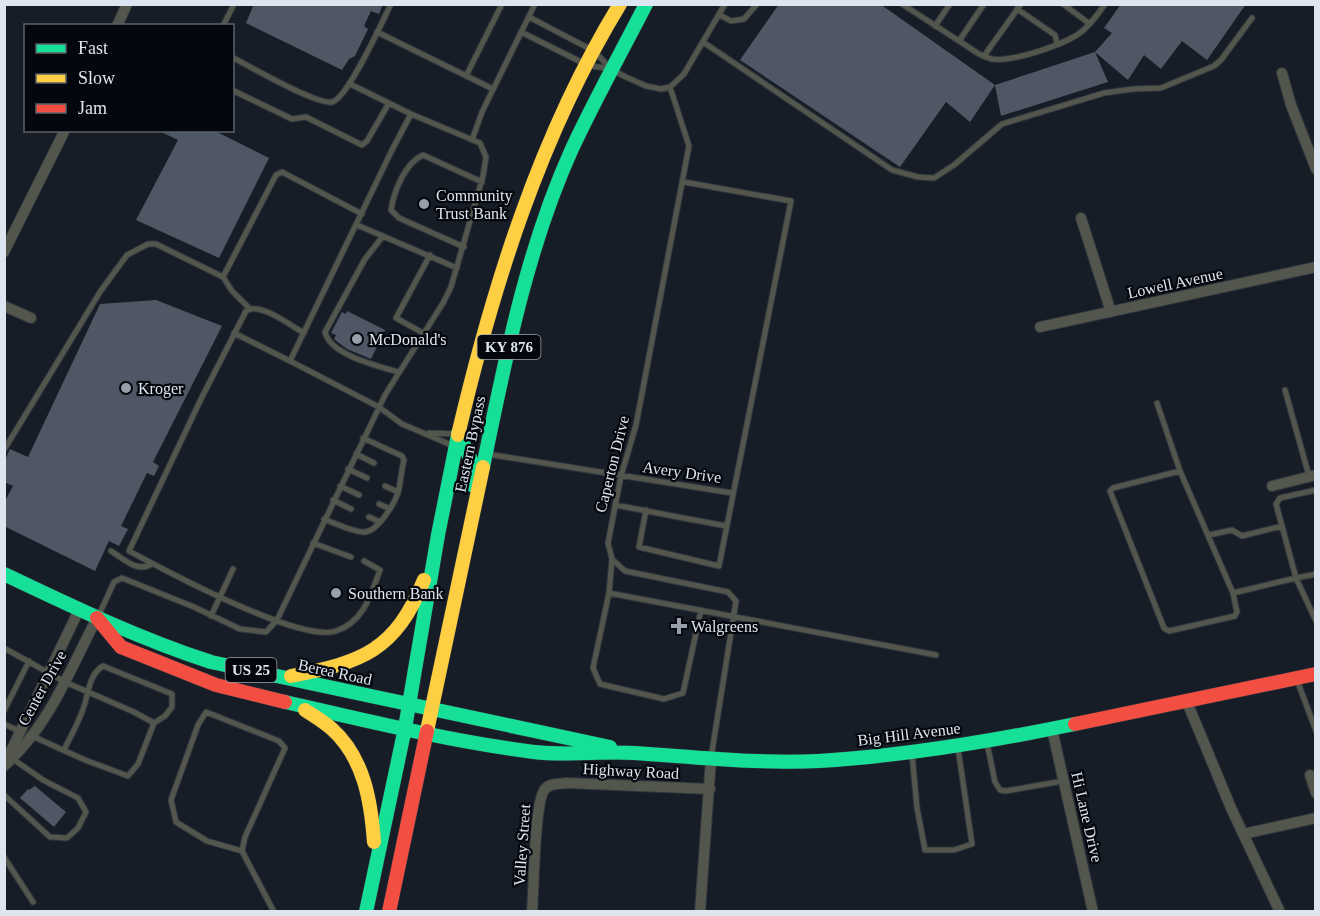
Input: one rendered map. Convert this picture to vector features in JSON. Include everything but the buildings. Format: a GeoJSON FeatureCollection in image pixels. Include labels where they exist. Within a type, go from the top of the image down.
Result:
{"type":"FeatureCollection","features":[{"type":"Feature","properties":{"kind":"main road","name":"Eastern Bypass"},"geometry":{"type":"LineString","coordinates":[[366,912],[409,704],[458,433],[490,308],[528,197],[550,142],[594,51],[620,4]]}},
{"type":"Feature","properties":{"kind":"main road","name":"Eastern Bypass"},"geometry":{"type":"LineString","coordinates":[[389,912],[506,356],[530,267],[571,151],[646,4]]}},
{"type":"Feature","properties":{"kind":"main road"},"geometry":{"type":"LineString","coordinates":[[458,433],[469,452],[473,472],[466,542]]}},
{"type":"Feature","properties":{"kind":"main road"},"geometry":{"type":"LineString","coordinates":[[283,677],[343,665],[370,652],[384,642],[408,615],[434,561]]}},
{"type":"Feature","properties":{"kind":"main road","name":"Berea Road"},"geometry":{"type":"LineString","coordinates":[[4,574],[97,618],[128,629],[171,649],[211,662],[430,710]]}},
{"type":"Feature","properties":{"kind":"main road","name":"Berea Road"},"geometry":{"type":"LineString","coordinates":[[97,618],[121,647],[216,685],[404,730]]}},
{"type":"Feature","properties":{"kind":"main road","name":"Big Hill Avenue"},"geometry":{"type":"LineString","coordinates":[[404,730],[536,752],[631,753],[711,759],[818,760],[912,752],[987,741],[1316,675]]}},
{"type":"Feature","properties":{"kind":"main road"},"geometry":{"type":"LineString","coordinates":[[298,705],[336,732],[354,756],[372,809],[376,867]]}},
{"type":"Feature","properties":{"kind":"main road","name":"Big Hill Avenue"},"geometry":{"type":"LineString","coordinates":[[430,710],[578,739],[631,753]]}},
{"type":"Feature","properties":{"kind":"street"},"geometry":{"type":"LineString","coordinates":[[118,24],[127,4]]}},
{"type":"Feature","properties":{"kind":"street"},"geometry":{"type":"LineString","coordinates":[[1282,73],[1291,105],[1316,169]]}},
{"type":"Feature","properties":{"kind":"street"},"geometry":{"type":"LineString","coordinates":[[4,252],[64,132]]}},
{"type":"Feature","properties":{"kind":"street"},"geometry":{"type":"LineString","coordinates":[[1081,218],[1111,312]]}},
{"type":"Feature","properties":{"kind":"street","name":"Lowell Avenue"},"geometry":{"type":"LineString","coordinates":[[1040,327],[1316,267]]}},
{"type":"Feature","properties":{"kind":"street"},"geometry":{"type":"LineString","coordinates":[[4,306],[31,318]]}},
{"type":"Feature","properties":{"kind":"street"},"geometry":{"type":"LineString","coordinates":[[1272,486],[1312,476]]}},
{"type":"Feature","properties":{"kind":"street","name":"Center Drive"},"geometry":{"type":"LineString","coordinates":[[7,763],[20,731],[79,610]]}},
{"type":"Feature","properties":{"kind":"street","name":"Center Drive"},"geometry":{"type":"LineString","coordinates":[[7,763],[33,736],[46,718],[97,618]]}},
{"type":"Feature","properties":{"kind":"street"},"geometry":{"type":"LineString","coordinates":[[1186,702],[1243,834],[1280,912]]}},
{"type":"Feature","properties":{"kind":"street","name":"Hi Lane Drive"},"geometry":{"type":"LineString","coordinates":[[1052,729],[1093,912]]}},
{"type":"Feature","properties":{"kind":"street"},"geometry":{"type":"LineString","coordinates":[[700,912],[711,759]]}},
{"type":"Feature","properties":{"kind":"street"},"geometry":{"type":"LineString","coordinates":[[1310,775],[1316,793]]}},
{"type":"Feature","properties":{"kind":"street","name":"Highway Road"},"geometry":{"type":"LineString","coordinates":[[551,784],[710,789]]}},
{"type":"Feature","properties":{"kind":"street","name":"Valley Street"},"geometry":{"type":"LineString","coordinates":[[532,912],[540,803],[542,794],[551,784]]}},
{"type":"Feature","properties":{"kind":"street"},"geometry":{"type":"LineString","coordinates":[[1243,834],[1316,818]]}},
{"type":"Feature","properties":{"kind":"lane"},"geometry":{"type":"LineString","coordinates":[[224,24],[234,4]]}},
{"type":"Feature","properties":{"kind":"lane"},"geometry":{"type":"LineString","coordinates":[[234,58],[308,96],[324,102],[333,102],[340,98],[350,84],[391,4]]}},
{"type":"Feature","properties":{"kind":"lane"},"geometry":{"type":"LineString","coordinates":[[466,76],[502,4]]}},
{"type":"Feature","properties":{"kind":"lane"},"geometry":{"type":"LineString","coordinates":[[472,140],[482,112],[535,4]]}},
{"type":"Feature","properties":{"kind":"lane"},"geometry":{"type":"LineString","coordinates":[[521,32],[587,65],[612,70],[646,86],[661,89],[670,87],[684,74],[725,4]]}},
{"type":"Feature","properties":{"kind":"lane"},"geometry":{"type":"LineString","coordinates":[[720,15],[731,21],[744,19],[757,4]]}},
{"type":"Feature","properties":{"kind":"lane"},"geometry":{"type":"LineString","coordinates":[[902,4],[911,7],[959,41],[993,59],[1009,58],[1036,51],[1076,35],[1090,24],[1105,4]]}},
{"type":"Feature","properties":{"kind":"lane"},"geometry":{"type":"LineString","coordinates":[[935,26],[950,4]]}},
{"type":"Feature","properties":{"kind":"lane"},"geometry":{"type":"LineString","coordinates":[[959,41],[984,4]]}},
{"type":"Feature","properties":{"kind":"lane"},"geometry":{"type":"LineString","coordinates":[[1063,4],[1090,24]]}},
{"type":"Feature","properties":{"kind":"lane"},"geometry":{"type":"LineString","coordinates":[[984,56],[1019,7],[1055,35],[1057,43]]}},
{"type":"Feature","properties":{"kind":"lane"},"geometry":{"type":"LineString","coordinates":[[529,17],[594,51],[612,70]]}},
{"type":"Feature","properties":{"kind":"lane"},"geometry":{"type":"LineString","coordinates":[[703,42],[892,170],[918,177],[934,177],[954,165],[1002,124],[1104,93],[1161,88],[1214,66],[1252,18]]}},
{"type":"Feature","properties":{"kind":"lane"},"geometry":{"type":"LineString","coordinates":[[377,32],[493,89]]}},
{"type":"Feature","properties":{"kind":"lane"},"geometry":{"type":"LineString","coordinates":[[97,618],[114,582],[122,578],[240,629],[266,632],[277,620],[379,407],[398,372],[442,303],[458,268],[464,248],[482,182],[486,163],[485,152],[480,143],[411,114],[350,84]]}},
{"type":"Feature","properties":{"kind":"lane","name":"Caperton Drive"},"geometry":{"type":"LineString","coordinates":[[670,87],[689,146],[684,182],[636,425],[621,476],[608,543],[612,559],[609,593],[593,668],[600,684],[664,699],[683,693],[701,610]]}},
{"type":"Feature","properties":{"kind":"lane"},"geometry":{"type":"LineString","coordinates":[[234,91],[292,119],[306,117],[362,145],[368,141],[389,103]]}},
{"type":"Feature","properties":{"kind":"lane"},"geometry":{"type":"LineString","coordinates":[[290,361],[411,114]]}},
{"type":"Feature","properties":{"kind":"lane"},"geometry":{"type":"LineString","coordinates":[[464,248],[399,218],[391,210],[393,198],[405,173],[417,158],[423,155],[482,182]]}},
{"type":"Feature","properties":{"kind":"lane"},"geometry":{"type":"LineString","coordinates":[[223,276],[276,175],[282,172],[362,214]]}},
{"type":"Feature","properties":{"kind":"lane"},"geometry":{"type":"LineString","coordinates":[[646,510],[639,547],[719,566],[791,201],[684,182]]}},
{"type":"Feature","properties":{"kind":"lane"},"geometry":{"type":"LineString","coordinates":[[357,225],[458,268]]}},
{"type":"Feature","properties":{"kind":"lane"},"geometry":{"type":"LineString","coordinates":[[383,236],[365,259],[325,332],[330,344],[370,364],[398,372]]}},
{"type":"Feature","properties":{"kind":"lane"},"geometry":{"type":"LineString","coordinates":[[4,450],[100,292],[127,255],[148,244],[156,244],[223,276],[232,291],[249,308],[264,310],[304,333]]}},
{"type":"Feature","properties":{"kind":"lane"},"geometry":{"type":"LineString","coordinates":[[423,333],[396,318],[430,255]]}},
{"type":"Feature","properties":{"kind":"lane"},"geometry":{"type":"LineString","coordinates":[[249,308],[234,333],[129,551],[188,583],[277,620],[317,633],[336,631],[353,622],[367,605],[380,570],[364,561]]}},
{"type":"Feature","properties":{"kind":"lane"},"geometry":{"type":"LineString","coordinates":[[234,333],[379,407],[402,424],[449,444],[455,452]]}},
{"type":"Feature","properties":{"kind":"lane"},"geometry":{"type":"LineString","coordinates":[[1285,390],[1312,476]]}},
{"type":"Feature","properties":{"kind":"lane"},"geometry":{"type":"LineString","coordinates":[[1157,403],[1180,471],[1233,593],[1237,612],[1235,616],[1169,631],[1164,628],[1110,491],[1113,488],[1180,471]]}},
{"type":"Feature","properties":{"kind":"lane"},"geometry":{"type":"LineString","coordinates":[[425,433],[458,433]]}},
{"type":"Feature","properties":{"kind":"lane"},"geometry":{"type":"LineString","coordinates":[[324,519],[363,533],[372,530],[390,509],[398,492],[404,460],[402,456],[363,438]]}},
{"type":"Feature","properties":{"kind":"lane"},"geometry":{"type":"LineString","coordinates":[[356,454],[374,463]]}},
{"type":"Feature","properties":{"kind":"lane","name":"Avery Drive"},"geometry":{"type":"LineString","coordinates":[[485,454],[732,493]]}},
{"type":"Feature","properties":{"kind":"lane"},"geometry":{"type":"LineString","coordinates":[[348,469],[367,478]]}},
{"type":"Feature","properties":{"kind":"lane"},"geometry":{"type":"LineString","coordinates":[[392,472],[400,476]]}},
{"type":"Feature","properties":{"kind":"lane"},"geometry":{"type":"LineString","coordinates":[[340,486],[359,495]]}},
{"type":"Feature","properties":{"kind":"lane"},"geometry":{"type":"LineString","coordinates":[[385,486],[398,492]]}},
{"type":"Feature","properties":{"kind":"lane"},"geometry":{"type":"LineString","coordinates":[[1316,490],[1280,498],[1276,504],[1296,578],[1316,621]]}},
{"type":"Feature","properties":{"kind":"lane"},"geometry":{"type":"LineString","coordinates":[[333,500],[351,509]]}},
{"type":"Feature","properties":{"kind":"lane"},"geometry":{"type":"LineString","coordinates":[[379,504],[390,509]]}},
{"type":"Feature","properties":{"kind":"lane"},"geometry":{"type":"LineString","coordinates":[[615,505],[726,526]]}},
{"type":"Feature","properties":{"kind":"lane"},"geometry":{"type":"LineString","coordinates":[[369,517],[380,522]]}},
{"type":"Feature","properties":{"kind":"lane"},"geometry":{"type":"LineString","coordinates":[[1209,535],[1232,530],[1242,536],[1282,526]]}},
{"type":"Feature","properties":{"kind":"lane"},"geometry":{"type":"LineString","coordinates":[[313,543],[351,557]]}},
{"type":"Feature","properties":{"kind":"lane"},"geometry":{"type":"LineString","coordinates":[[111,551],[136,567],[146,568],[152,564]]}},
{"type":"Feature","properties":{"kind":"lane"},"geometry":{"type":"LineString","coordinates":[[612,559],[625,571],[728,592],[736,601],[711,759]]}},
{"type":"Feature","properties":{"kind":"lane"},"geometry":{"type":"LineString","coordinates":[[212,616],[233,569]]}},
{"type":"Feature","properties":{"kind":"lane"},"geometry":{"type":"LineString","coordinates":[[1233,593],[1316,574]]}},
{"type":"Feature","properties":{"kind":"lane"},"geometry":{"type":"LineString","coordinates":[[609,593],[936,655]]}},
{"type":"Feature","properties":{"kind":"lane"},"geometry":{"type":"LineString","coordinates":[[4,648],[65,682],[154,723]]}},
{"type":"Feature","properties":{"kind":"lane"},"geometry":{"type":"LineString","coordinates":[[4,711],[29,661]]}},
{"type":"Feature","properties":{"kind":"lane"},"geometry":{"type":"LineString","coordinates":[[4,724],[64,750],[128,776],[138,764],[154,723],[165,717],[172,707],[172,694],[103,666],[96,670],[64,750]]}},
{"type":"Feature","properties":{"kind":"lane"},"geometry":{"type":"LineString","coordinates":[[1297,679],[1316,731]]}},
{"type":"Feature","properties":{"kind":"lane"},"geometry":{"type":"LineString","coordinates":[[242,851],[207,841],[176,822],[171,800],[198,725],[206,712],[279,741],[285,748],[245,837],[242,851],[274,912]]}},
{"type":"Feature","properties":{"kind":"lane"},"geometry":{"type":"LineString","coordinates":[[987,741],[997,787],[1006,791],[1063,781]]}},
{"type":"Feature","properties":{"kind":"lane"},"geometry":{"type":"LineString","coordinates":[[912,752],[917,808],[926,850],[954,850],[972,844],[957,746]]}},
{"type":"Feature","properties":{"kind":"lane"},"geometry":{"type":"LineString","coordinates":[[4,795],[50,837],[67,838],[78,828],[86,812],[78,798],[7,763]]}},
{"type":"Feature","properties":{"kind":"lane"},"geometry":{"type":"LineString","coordinates":[[4,857],[33,902]]}},
{"type":"Feature","properties":{"kind":"traffic: fast"},"geometry":{"type":"LineString","coordinates":[[483,467],[518,307],[541,228],[571,151],[646,4]]}},
{"type":"Feature","properties":{"kind":"traffic: fast"},"geometry":{"type":"LineString","coordinates":[[458,433],[471,460],[472,485]]}},
{"type":"Feature","properties":{"kind":"traffic: fast"},"geometry":{"type":"LineString","coordinates":[[366,912],[405,728],[438,535],[458,435]]}},
{"type":"Feature","properties":{"kind":"traffic: fast"},"geometry":{"type":"LineString","coordinates":[[4,574],[80,610],[211,662],[610,747]]}},
{"type":"Feature","properties":{"kind":"traffic: fast"},"geometry":{"type":"LineString","coordinates":[[285,702],[440,736],[534,752],[634,753],[773,762],[850,759],[915,752],[1075,724]]}},
{"type":"Feature","properties":{"kind":"traffic: slow"},"geometry":{"type":"LineString","coordinates":[[458,435],[487,323],[522,213],[566,106],[620,4]]}},
{"type":"Feature","properties":{"kind":"traffic: slow"},"geometry":{"type":"LineString","coordinates":[[427,731],[483,467]]}},
{"type":"Feature","properties":{"kind":"traffic: slow"},"geometry":{"type":"LineString","coordinates":[[291,676],[338,665],[374,649],[401,623],[424,580]]}},
{"type":"Feature","properties":{"kind":"traffic: slow"},"geometry":{"type":"LineString","coordinates":[[305,710],[332,729],[352,753],[368,796],[374,842]]}},
{"type":"Feature","properties":{"kind":"traffic: jam"},"geometry":{"type":"LineString","coordinates":[[97,618],[121,647],[216,685],[285,702]]}},
{"type":"Feature","properties":{"kind":"traffic: jam"},"geometry":{"type":"LineString","coordinates":[[1075,724],[1316,674]]}},
{"type":"Feature","properties":{"kind":"traffic: jam"},"geometry":{"type":"LineString","coordinates":[[389,912],[427,731]]}},
{"type":"Feature","properties":{"kind":"place","name":"Community Trust Bank"},"geometry":{"type":"Point","coordinates":[424,204]}},
{"type":"Feature","properties":{"kind":"place","name":"McDonald's"},"geometry":{"type":"Point","coordinates":[357,339]}},
{"type":"Feature","properties":{"kind":"place","name":"Kroger"},"geometry":{"type":"Point","coordinates":[126,388]}},
{"type":"Feature","properties":{"kind":"place","name":"Southern Bank"},"geometry":{"type":"Point","coordinates":[336,593]}},
{"type":"Feature","properties":{"kind":"place","name":"Walgreens"},"geometry":{"type":"Point","coordinates":[679,626]}}]}
